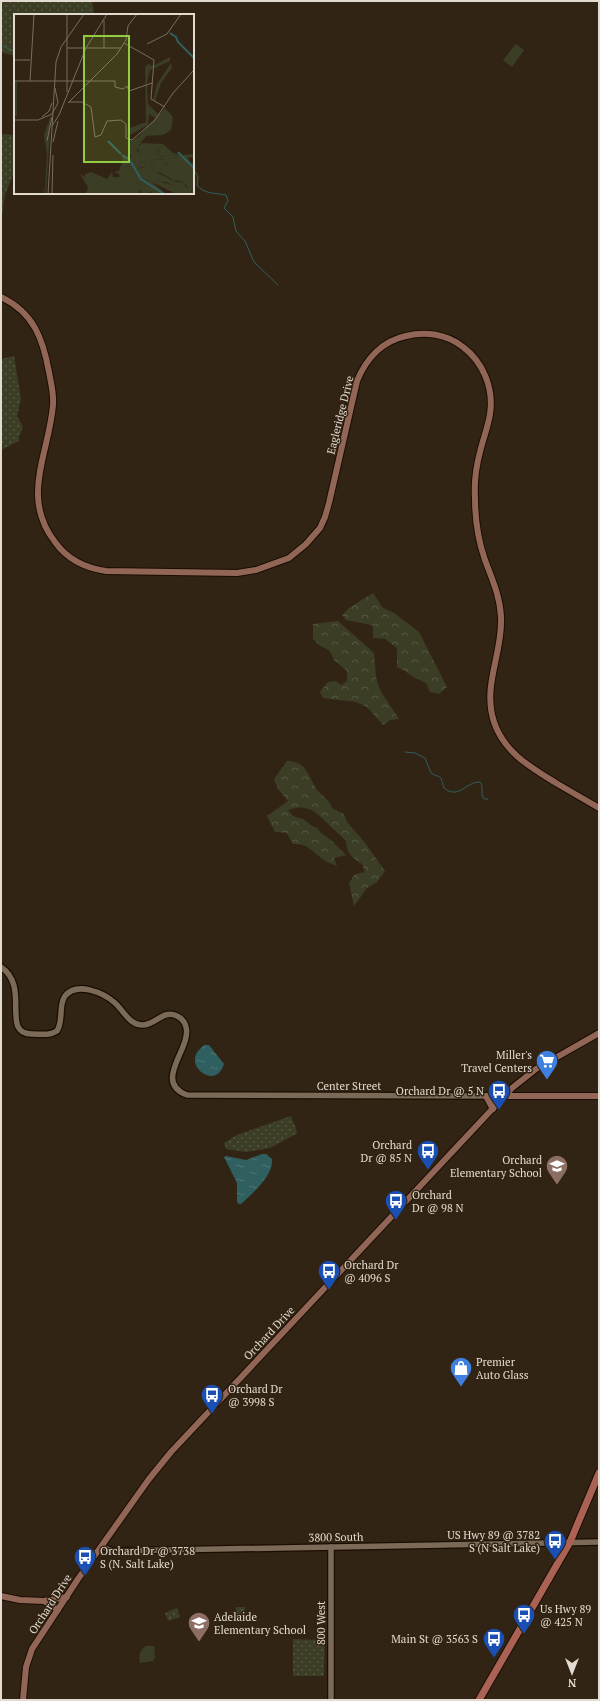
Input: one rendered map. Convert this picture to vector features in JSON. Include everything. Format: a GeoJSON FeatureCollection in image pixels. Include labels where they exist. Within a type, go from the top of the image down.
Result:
{"type":"FeatureCollection","features":[{"type":"Feature","properties":{"kind":"main road","name":"Eagleridge Drive"},"geometry":{"type":"LineString","coordinates":[[1,297],[22,311],[36,329],[44,348],[51,382],[53,407],[38,485],[38,503],[42,520],[55,544],[70,558],[86,566],[106,571],[237,573],[256,570],[289,558],[313,537],[325,517],[355,389],[361,371],[374,353],[394,339],[415,334],[439,336],[452,340],[465,348],[475,358],[484,371],[491,400],[489,418],[478,458],[475,498],[479,537],[485,560],[497,592],[501,611],[500,636],[490,690],[490,706],[494,721],[505,743],[522,761],[599,808]]}},
{"type":"Feature","properties":{"kind":"main road","name":"Orchard Drive"},"geometry":{"type":"LineString","coordinates":[[23,1700],[24,1677],[30,1654],[58,1610],[102,1547],[153,1475],[175,1448],[504,1096],[531,1072],[599,1033]]}},
{"type":"Feature","properties":{"kind":"main road"},"geometry":{"type":"LineString","coordinates":[[486,1096],[493,1109]]}},
{"type":"Feature","properties":{"kind":"main road","name":"Center Street"},"geometry":{"type":"LineString","coordinates":[[504,1096],[599,1096]]}},
{"type":"Feature","properties":{"kind":"main road"},"geometry":{"type":"LineString","coordinates":[[479,1700],[570,1542],[599,1473]]}},
{"type":"Feature","properties":{"kind":"main road"},"geometry":{"type":"LineString","coordinates":[[1,1596],[20,1600],[44,1601],[67,1597]]}},
{"type":"Feature","properties":{"kind":"main road"},"geometry":{"type":"LineString","coordinates":[[44,1601],[58,1610]]}},
{"type":"Feature","properties":{"kind":"street","name":"Center Street"},"geometry":{"type":"LineString","coordinates":[[1,967],[10,976],[13,986],[9,1017],[14,1028],[21,1033],[43,1034],[57,1031],[64,997],[70,991],[78,988],[96,993],[111,1000],[132,1021],[139,1025],[149,1024],[165,1015],[175,1015],[184,1023],[187,1037],[174,1070],[173,1078],[182,1093],[192,1096],[504,1096]]}},
{"type":"Feature","properties":{"kind":"street","name":"3800 South"},"geometry":{"type":"LineString","coordinates":[[102,1547],[113,1551],[599,1542]]}},
{"type":"Feature","properties":{"kind":"street","name":"800 West"},"geometry":{"type":"LineString","coordinates":[[330,1547],[330,1700]]}},
{"type":"Feature","properties":{"kind":"green space"},"geometry":{"type":"Polygon","coordinates":[[[1,1],[92,1],[93,14],[14,14],[14,56],[1,52],[1,1]]]}},
{"type":"Feature","properties":{"kind":"green space"},"geometry":{"type":"Polygon","coordinates":[[[516,44],[524,50],[512,67],[503,60],[516,44]]]}},
{"type":"Feature","properties":{"kind":"green space"},"geometry":{"type":"Polygon","coordinates":[[[1,134],[13,135],[14,172],[5,195],[1,222],[1,134]]]}},
{"type":"Feature","properties":{"kind":"green space"},"geometry":{"type":"Polygon","coordinates":[[[14,356],[21,399],[17,416],[23,427],[19,436],[19,441],[1,450],[1,359],[14,356]]]}},
{"type":"Feature","properties":{"kind":"green space"},"geometry":{"type":"Polygon","coordinates":[[[373,593],[383,608],[394,613],[419,632],[447,687],[439,694],[430,692],[426,683],[418,680],[397,667],[397,648],[385,639],[373,638],[373,626],[346,620],[342,615],[349,608],[373,593]]]}},
{"type":"Feature","properties":{"kind":"green space"},"geometry":{"type":"Polygon","coordinates":[[[338,621],[374,653],[376,677],[380,690],[399,719],[390,720],[383,725],[367,707],[356,702],[323,698],[320,692],[328,682],[336,681],[341,685],[347,681],[347,671],[334,660],[330,651],[319,645],[313,639],[313,624],[338,621]]]}},
{"type":"Feature","properties":{"kind":"green space"},"geometry":{"type":"Polygon","coordinates":[[[287,761],[303,766],[318,791],[329,802],[332,808],[344,814],[347,822],[366,844],[385,871],[377,882],[367,888],[354,906],[349,883],[355,874],[365,872],[362,864],[353,857],[347,849],[346,841],[310,809],[300,807],[288,810],[293,816],[303,819],[317,828],[346,855],[334,858],[337,866],[326,861],[303,845],[293,844],[287,833],[275,832],[267,816],[288,801],[278,789],[274,779],[287,761]]]}},
{"type":"Feature","properties":{"kind":"green space"},"geometry":{"type":"Polygon","coordinates":[[[291,1116],[297,1131],[296,1134],[270,1148],[246,1152],[226,1149],[224,1143],[237,1135],[291,1116]]]}},
{"type":"Feature","properties":{"kind":"green space"},"geometry":{"type":"Polygon","coordinates":[[[236,1607],[245,1607],[245,1621],[236,1621],[236,1607]]]}},
{"type":"Feature","properties":{"kind":"green space"},"geometry":{"type":"Polygon","coordinates":[[[177,1608],[180,1617],[168,1621],[165,1613],[177,1608]]]}},
{"type":"Feature","properties":{"kind":"green space"},"geometry":{"type":"Polygon","coordinates":[[[293,1639],[325,1640],[324,1676],[293,1676],[293,1639]]]}},
{"type":"Feature","properties":{"kind":"green space"},"geometry":{"type":"Polygon","coordinates":[[[146,1646],[154,1646],[155,1658],[153,1661],[140,1663],[140,1653],[146,1646]]]}},
{"type":"Feature","properties":{"kind":"water"},"geometry":{"type":"Polygon","coordinates":[[[204,1045],[209,1045],[224,1064],[221,1071],[216,1075],[206,1075],[201,1072],[195,1063],[196,1054],[204,1045]]]}},
{"type":"Feature","properties":{"kind":"water"},"geometry":{"type":"Polygon","coordinates":[[[266,1154],[272,1159],[270,1171],[256,1190],[241,1204],[239,1204],[237,1202],[237,1183],[224,1157],[226,1156],[246,1160],[266,1154]]]}},
{"type":"Feature","properties":{"kind":"waterway"},"geometry":{"type":"LineString","coordinates":[[1,45],[14,52]]}},
{"type":"Feature","properties":{"kind":"waterway"},"geometry":{"type":"LineString","coordinates":[[194,170],[198,177],[197,185],[200,188],[210,193],[226,195],[228,201],[224,208],[233,217],[236,231],[245,241],[254,262],[278,285]]}},
{"type":"Feature","properties":{"kind":"waterway"},"geometry":{"type":"LineString","coordinates":[[405,752],[415,753],[425,758],[431,773],[440,777],[444,788],[449,791],[458,791],[480,782],[483,797],[484,799],[488,799]]}},
{"type":"Feature","properties":{"kind":"place","name":"Miller's Travel Centers"},"geometry":{"type":"Point","coordinates":[547,1080]}},
{"type":"Feature","properties":{"kind":"place","name":"Orchard Dr @ 5 N"},"geometry":{"type":"Point","coordinates":[499,1110]}},
{"type":"Feature","properties":{"kind":"place","name":"Orchard Dr @ 85 N"},"geometry":{"type":"Point","coordinates":[428,1170]}},
{"type":"Feature","properties":{"kind":"place","name":"Orchard Elementary School"},"geometry":{"type":"Point","coordinates":[557,1186]}},
{"type":"Feature","properties":{"kind":"place","name":"Orchard Dr @ 98 N"},"geometry":{"type":"Point","coordinates":[396,1220]}},
{"type":"Feature","properties":{"kind":"place","name":"Orchard Dr @ 4096 S"},"geometry":{"type":"Point","coordinates":[329,1290]}},
{"type":"Feature","properties":{"kind":"place","name":"Premier Auto Glass"},"geometry":{"type":"Point","coordinates":[461,1388]}},
{"type":"Feature","properties":{"kind":"place","name":"Orchard Dr @ 3998 S"},"geometry":{"type":"Point","coordinates":[212,1414]}},
{"type":"Feature","properties":{"kind":"place","name":"US Hwy 89 @ 3782 S (N Salt Lake)"},"geometry":{"type":"Point","coordinates":[555,1560]}},
{"type":"Feature","properties":{"kind":"place","name":"Orchard Dr @ 3738 S (N. Salt Lake)"},"geometry":{"type":"Point","coordinates":[85,1576]}},
{"type":"Feature","properties":{"kind":"place","name":"Us Hwy 89 @ 425 N"},"geometry":{"type":"Point","coordinates":[524,1634]}},
{"type":"Feature","properties":{"kind":"place","name":"Adelaide Elementary School"},"geometry":{"type":"Point","coordinates":[199,1642]}},
{"type":"Feature","properties":{"kind":"place","name":"Main St @ 3563 S"},"geometry":{"type":"Point","coordinates":[494,1658]}}]}
